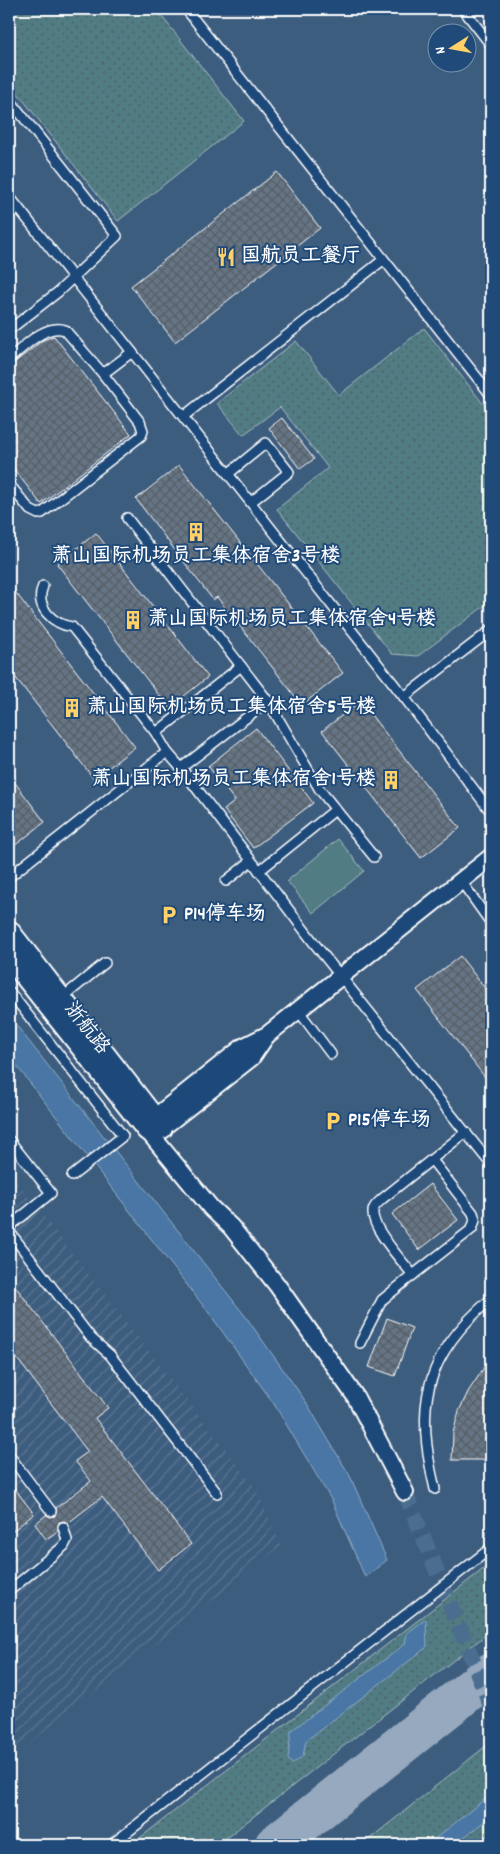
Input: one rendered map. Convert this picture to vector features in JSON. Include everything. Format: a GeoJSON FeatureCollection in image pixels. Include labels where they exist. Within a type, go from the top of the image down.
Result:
{"type":"FeatureCollection","features":[{"type":"Feature","properties":{"kind":"street"},"geometry":{"type":"LineString","coordinates":[[405,1492],[356,1396],[278,1285],[231,1227],[211,1208],[154,1125],[251,1058],[267,1035],[491,857]]}},
{"type":"Feature","properties":{"kind":"street","name":"浙航路"},"geometry":{"type":"LineString","coordinates":[[9,931],[62,998],[154,1125]]}},
{"type":"Feature","properties":{"kind":"street","name":"浙航路"},"geometry":{"type":"LineString","coordinates":[[9,956],[154,1125]]}},
{"type":"Feature","properties":{"kind":"lane"},"geometry":{"type":"LineString","coordinates":[[186,9],[491,395]]}},
{"type":"Feature","properties":{"kind":"lane"},"geometry":{"type":"LineString","coordinates":[[463,9],[491,45]]}},
{"type":"Feature","properties":{"kind":"lane"},"geometry":{"type":"LineString","coordinates":[[9,99],[117,236],[72,276],[58,292],[9,330]]}},
{"type":"Feature","properties":{"kind":"lane"},"geometry":{"type":"LineString","coordinates":[[9,196],[404,697],[491,812]]}},
{"type":"Feature","properties":{"kind":"lane"},"geometry":{"type":"LineString","coordinates":[[184,416],[383,260]]}},
{"type":"Feature","properties":{"kind":"lane"},"geometry":{"type":"LineString","coordinates":[[9,359],[44,332],[60,329],[70,335],[140,422],[142,436],[42,513],[38,514],[30,510],[9,484]]}},
{"type":"Feature","properties":{"kind":"lane"},"geometry":{"type":"LineString","coordinates":[[103,374],[132,352]]}},
{"type":"Feature","properties":{"kind":"lane"},"geometry":{"type":"LineString","coordinates":[[228,474],[266,443],[289,472],[251,502]]}},
{"type":"Feature","properties":{"kind":"lane"},"geometry":{"type":"LineString","coordinates":[[127,518],[268,700],[320,790],[374,857]]}},
{"type":"Feature","properties":{"kind":"lane"},"geometry":{"type":"LineString","coordinates":[[43,586],[40,592],[41,601],[52,620],[62,626],[72,628],[156,733],[167,752],[340,976],[490,1164]]}},
{"type":"Feature","properties":{"kind":"lane"},"geometry":{"type":"LineString","coordinates":[[404,697],[491,630]]}},
{"type":"Feature","properties":{"kind":"lane"},"geometry":{"type":"LineString","coordinates":[[156,733],[241,666]]}},
{"type":"Feature","properties":{"kind":"lane"},"geometry":{"type":"LineString","coordinates":[[180,768],[268,700]]}},
{"type":"Feature","properties":{"kind":"lane"},"geometry":{"type":"LineString","coordinates":[[9,877],[167,752]]}},
{"type":"Feature","properties":{"kind":"lane"},"geometry":{"type":"LineString","coordinates":[[259,871],[335,810]]}},
{"type":"Feature","properties":{"kind":"lane"},"geometry":{"type":"LineString","coordinates":[[226,881],[251,861]]}},
{"type":"Feature","properties":{"kind":"lane"},"geometry":{"type":"LineString","coordinates":[[461,881],[491,924]]}},
{"type":"Feature","properties":{"kind":"lane"},"geometry":{"type":"LineString","coordinates":[[62,998],[105,963]]}},
{"type":"Feature","properties":{"kind":"lane"},"geometry":{"type":"LineString","coordinates":[[9,990],[123,1136],[72,1176]]}},
{"type":"Feature","properties":{"kind":"lane"},"geometry":{"type":"LineString","coordinates":[[298,1010],[330,1054]]}},
{"type":"Feature","properties":{"kind":"lane"},"geometry":{"type":"LineString","coordinates":[[413,1275],[379,1231],[373,1219],[374,1208],[382,1199],[466,1132]]}},
{"type":"Feature","properties":{"kind":"lane"},"geometry":{"type":"LineString","coordinates":[[9,1140],[51,1193],[9,1227]]}},
{"type":"Feature","properties":{"kind":"lane"},"geometry":{"type":"LineString","coordinates":[[360,1343],[382,1300],[472,1229],[475,1220],[473,1213],[432,1160]]}},
{"type":"Feature","properties":{"kind":"lane"},"geometry":{"type":"LineString","coordinates":[[9,1231],[91,1338],[110,1355],[217,1493]]}},
{"type":"Feature","properties":{"kind":"lane"},"geometry":{"type":"LineString","coordinates":[[435,1489],[427,1454],[425,1427],[428,1389],[440,1359],[460,1328],[491,1299]]}},
{"type":"Feature","properties":{"kind":"lane"},"geometry":{"type":"LineString","coordinates":[[9,1455],[52,1511]]}},
{"type":"Feature","properties":{"kind":"lane"},"geometry":{"type":"LineString","coordinates":[[9,1592],[64,1546],[66,1540],[63,1527]]}},
{"type":"Feature","properties":{"kind":"lane"},"geometry":{"type":"LineString","coordinates":[[111,1845],[491,1548]]}},
{"type":"Feature","properties":{"kind":"shaded area"},"geometry":{"type":"Polygon","coordinates":[[[9,9],[491,9],[491,1845],[9,1845],[9,9]]]}},
{"type":"Feature","properties":{"kind":"shaded area"},"geometry":{"type":"Polygon","coordinates":[[[9,1016],[246,1317],[306,1402],[350,1476],[387,1560],[365,1577],[332,1501],[274,1404],[212,1317],[9,1056],[9,1016]]]}},
{"type":"Feature","properties":{"kind":"shaded area"},"geometry":{"type":"Polygon","coordinates":[[[9,1172],[255,1487],[281,1546],[9,1759],[9,1172]]]}},
{"type":"Feature","properties":{"kind":"shaded area"},"geometry":{"type":"Polygon","coordinates":[[[426,1619],[427,1647],[306,1741],[303,1756],[292,1764],[288,1759],[291,1731],[405,1644],[407,1633],[426,1619]]]}},
{"type":"Feature","properties":{"kind":"shaded area"},"geometry":{"type":"Polygon","coordinates":[[[490,1795],[491,1816],[454,1845],[427,1845],[490,1795]]]}},
{"type":"Feature","properties":{"kind":"green space"},"geometry":{"type":"Polygon","coordinates":[[[9,9],[156,9],[244,121],[118,221],[9,82],[9,9]]]}},
{"type":"Feature","properties":{"kind":"green space"},"geometry":{"type":"Polygon","coordinates":[[[424,328],[491,414],[491,601],[418,656],[392,654],[277,509],[328,468],[280,407],[243,435],[217,403],[296,341],[339,395],[424,328]]]}},
{"type":"Feature","properties":{"kind":"green space"},"geometry":{"type":"Polygon","coordinates":[[[338,839],[364,871],[313,913],[287,881],[338,839]]]}},
{"type":"Feature","properties":{"kind":"green space"},"geometry":{"type":"Polygon","coordinates":[[[491,1563],[491,1631],[217,1845],[131,1845],[491,1563]]]}},
{"type":"Feature","properties":{"kind":"green space"},"geometry":{"type":"Polygon","coordinates":[[[491,1742],[491,1842],[487,1845],[362,1845],[491,1742]]]}},
{"type":"Feature","properties":{"kind":"building","name":"国航员工餐厅"},"geometry":{"type":"Polygon","coordinates":[[[277,172],[320,228],[175,342],[131,286],[277,172]]]}},
{"type":"Feature","properties":{"kind":"building"},"geometry":{"type":"Polygon","coordinates":[[[54,336],[131,434],[41,504],[9,463],[9,367],[43,340],[54,336]]]}},
{"type":"Feature","properties":{"kind":"building"},"geometry":{"type":"Polygon","coordinates":[[[282,418],[314,459],[300,469],[269,428],[282,418]]]}},
{"type":"Feature","properties":{"kind":"building"},"geometry":{"type":"Polygon","coordinates":[[[179,465],[343,673],[302,705],[217,597],[213,600],[136,499],[179,465]]]}},
{"type":"Feature","properties":{"kind":"building","name":"萧山国际机场员工集体宿舍4号楼"},"geometry":{"type":"Polygon","coordinates":[[[96,533],[208,677],[169,708],[57,564],[96,533]]]}},
{"type":"Feature","properties":{"kind":"building","name":"萧山国际机场员工集体宿舍5号楼"},"geometry":{"type":"Polygon","coordinates":[[[9,584],[135,747],[94,779],[9,669],[9,584]]]}},
{"type":"Feature","properties":{"kind":"building","name":"萧山国际机场员工集体宿舍1号楼"},"geometry":{"type":"Polygon","coordinates":[[[360,701],[460,828],[421,858],[322,731],[360,701]]]}},
{"type":"Feature","properties":{"kind":"building"},"geometry":{"type":"Polygon","coordinates":[[[256,728],[313,803],[253,848],[224,810],[235,801],[208,766],[256,728]]]}},
{"type":"Feature","properties":{"kind":"building"},"geometry":{"type":"Polygon","coordinates":[[[9,775],[45,822],[9,850],[9,775]]]}},
{"type":"Feature","properties":{"kind":"building"},"geometry":{"type":"Polygon","coordinates":[[[460,956],[491,996],[491,1085],[417,990],[460,956]]]}},
{"type":"Feature","properties":{"kind":"building"},"geometry":{"type":"Polygon","coordinates":[[[430,1184],[458,1220],[419,1250],[392,1214],[430,1184]]]}},
{"type":"Feature","properties":{"kind":"building"},"geometry":{"type":"Polygon","coordinates":[[[9,1278],[108,1408],[95,1418],[191,1544],[158,1570],[102,1497],[68,1523],[64,1521],[59,1522],[58,1531],[46,1539],[35,1524],[46,1515],[55,1516],[56,1508],[91,1481],[75,1461],[88,1452],[9,1348],[9,1278]]]}},
{"type":"Feature","properties":{"kind":"building"},"geometry":{"type":"Polygon","coordinates":[[[387,1318],[412,1328],[395,1376],[369,1367],[387,1318]]]}},
{"type":"Feature","properties":{"kind":"building"},"geometry":{"type":"Polygon","coordinates":[[[491,1357],[491,1432],[488,1460],[452,1460],[453,1433],[459,1411],[468,1392],[491,1357]]]}},
{"type":"Feature","properties":{"kind":"building"},"geometry":{"type":"Polygon","coordinates":[[[9,1481],[34,1514],[9,1534],[9,1481]]]}},
{"type":"Feature","properties":{"kind":"taxiway"},"geometry":{"type":"LineString","coordinates":[[275,1845],[491,1673]]}},
{"type":"Feature","properties":{"kind":"tunnel"},"geometry":{"type":"LineString","coordinates":[[405,1492],[491,1706]]}},
{"type":"Feature","properties":{"kind":"place","name":"国航员工餐厅"},"geometry":{"type":"Point","coordinates":[226,257]}},
{"type":"Feature","properties":{"kind":"place","name":"萧山国际机场员工集体宿舍3号楼"},"geometry":{"type":"Point","coordinates":[196,532]}},
{"type":"Feature","properties":{"kind":"place","name":"萧山国际机场员工集体宿舍4号楼"},"geometry":{"type":"Point","coordinates":[133,620]}},
{"type":"Feature","properties":{"kind":"place","name":"萧山国际机场员工集体宿舍5号楼"},"geometry":{"type":"Point","coordinates":[72,708]}},
{"type":"Feature","properties":{"kind":"place","name":"萧山国际机场员工集体宿舍1号楼"},"geometry":{"type":"Point","coordinates":[391,780]}},
{"type":"Feature","properties":{"kind":"place","name":"P14停车场"},"geometry":{"type":"Point","coordinates":[169,915]}},
{"type":"Feature","properties":{"kind":"place","name":"P15停车场"},"geometry":{"type":"Point","coordinates":[333,1121]}}]}
